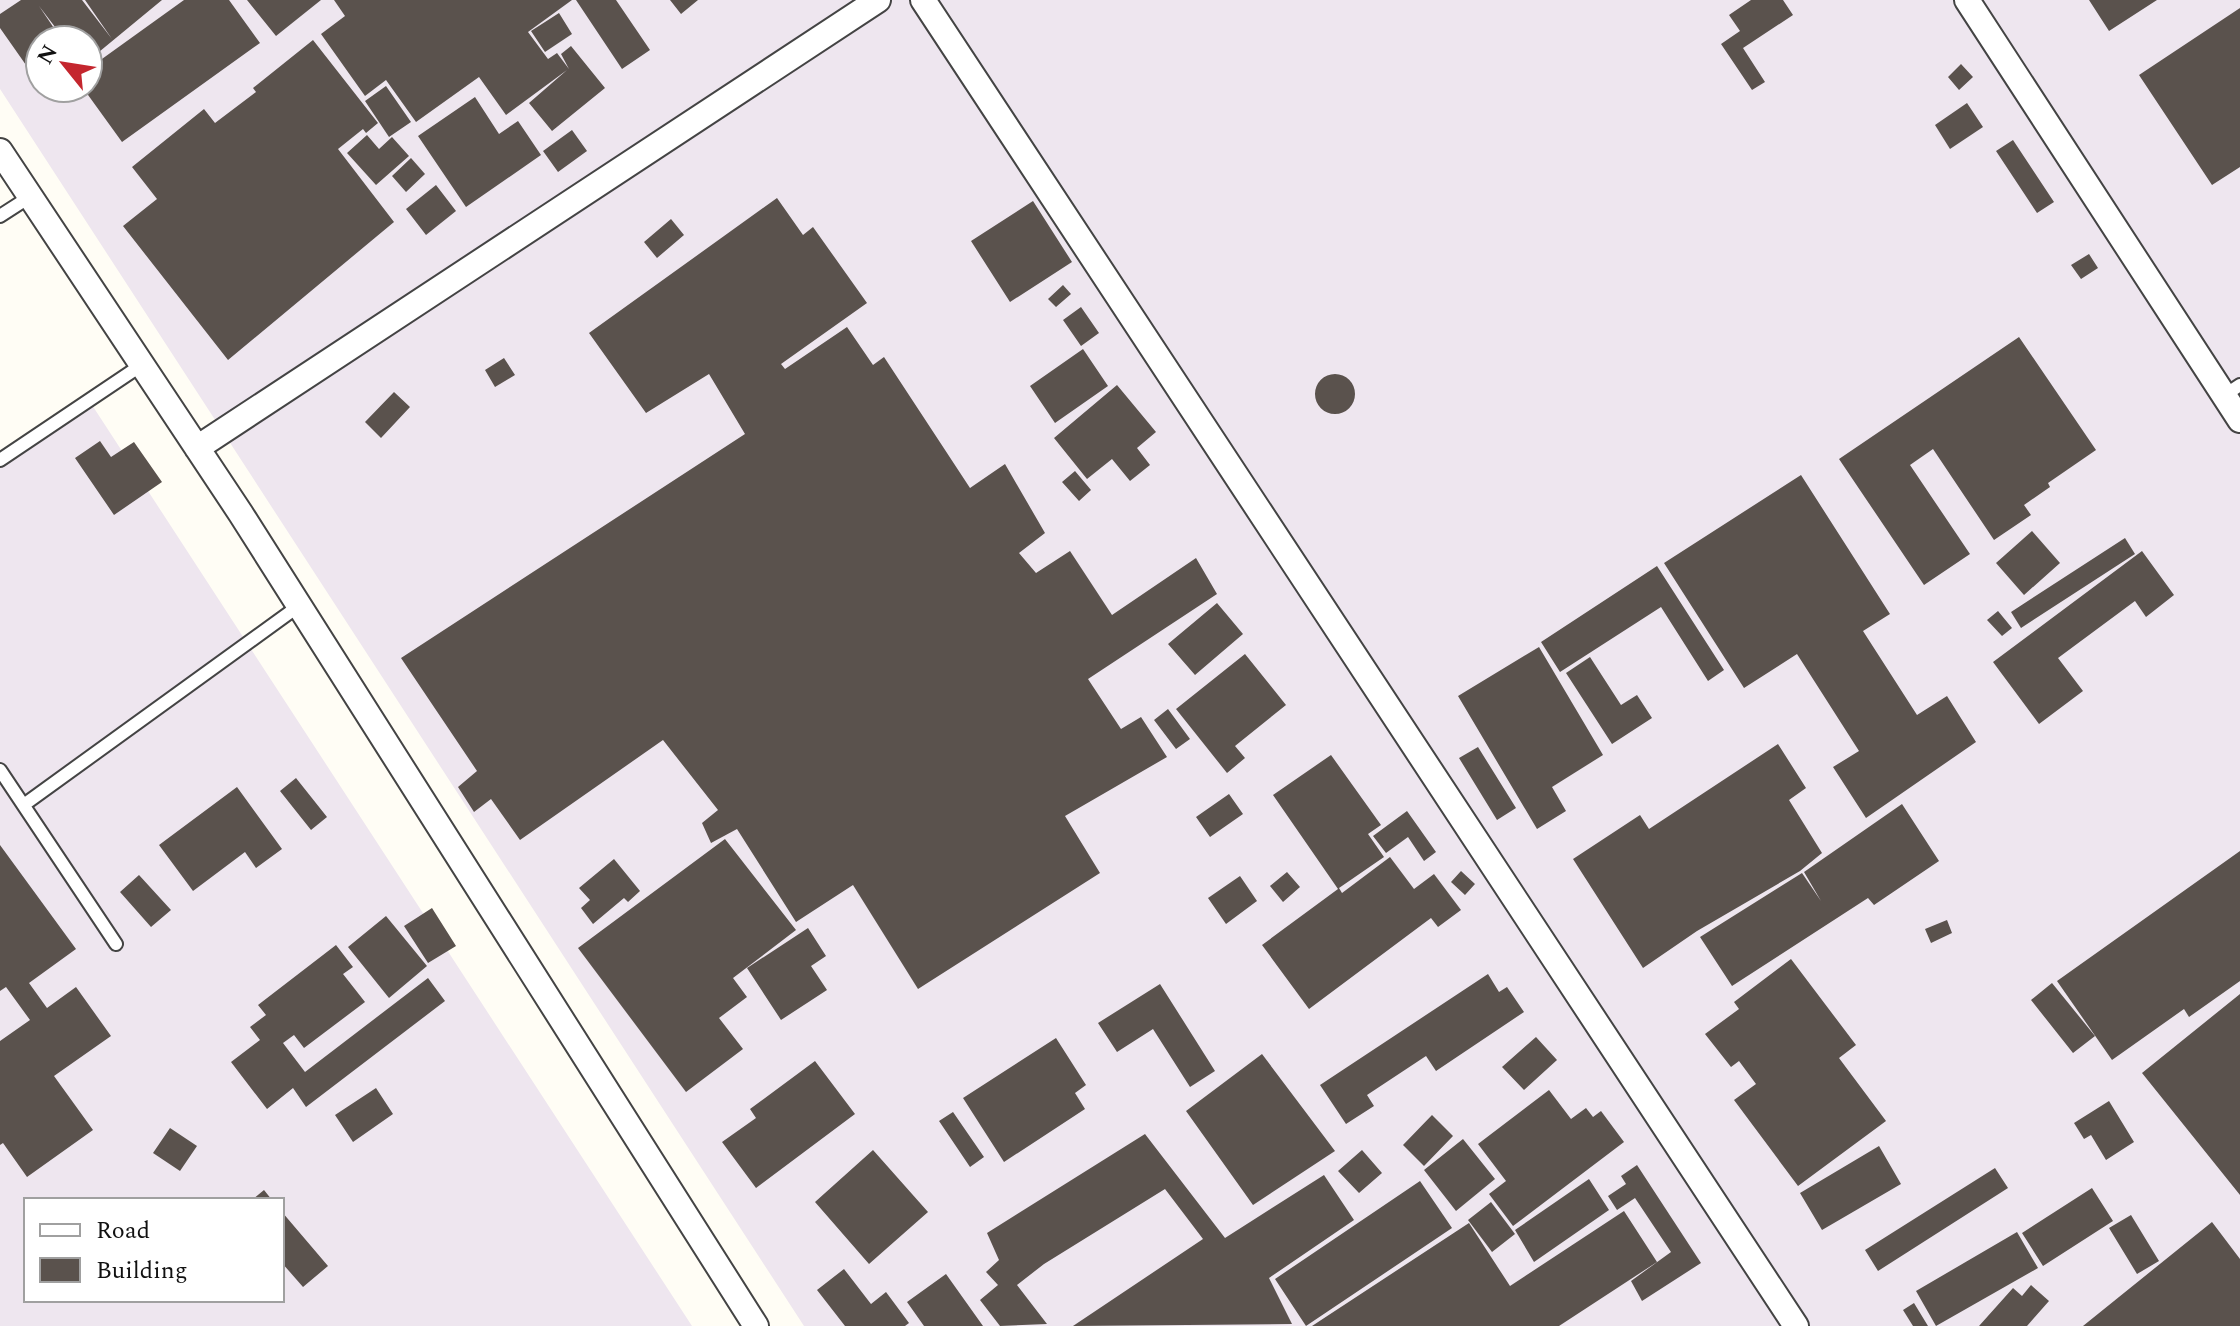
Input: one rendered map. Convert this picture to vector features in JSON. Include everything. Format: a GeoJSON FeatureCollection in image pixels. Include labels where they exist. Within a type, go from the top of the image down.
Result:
{"type":"FeatureCollection","features":[{"type":"Feature","properties":{"kind":"street"},"geometry":{"type":"LineString","coordinates":[[197,448],[878,0]]}},
{"type":"Feature","properties":{"kind":"street"},"geometry":{"type":"LineString","coordinates":[[923,0],[1796,1326]]}},
{"type":"Feature","properties":{"kind":"street"},"geometry":{"type":"LineString","coordinates":[[1967,0],[2232,390],[2240,420]]}},
{"type":"Feature","properties":{"kind":"street"},"geometry":{"type":"LineString","coordinates":[[0,151],[300,605],[756,1326]]}},
{"type":"Feature","properties":{"kind":"lane"},"geometry":{"type":"LineString","coordinates":[[0,216],[31,196]]}},
{"type":"Feature","properties":{"kind":"lane"},"geometry":{"type":"LineString","coordinates":[[0,460],[143,364]]}},
{"type":"Feature","properties":{"kind":"lane"},"geometry":{"type":"LineString","coordinates":[[25,804],[300,605]]}},
{"type":"Feature","properties":{"kind":"lane"},"geometry":{"type":"LineString","coordinates":[[0,770],[116,944]]}},
{"type":"Feature","properties":{"kind":"shaded area"},"geometry":{"type":"Polygon","coordinates":[[[0,0],[2240,0],[2240,1326],[804,1326],[0,89],[0,0]]]}},
{"type":"Feature","properties":{"kind":"shaded area"},"geometry":{"type":"Polygon","coordinates":[[[92,405],[692,1326],[0,1326],[0,468],[92,405]]]}},
{"type":"Feature","properties":{"kind":"building"},"geometry":{"type":"Polygon","coordinates":[[[21,0],[82,0],[100,24],[53,24],[39,6],[51,24],[24,24],[24,62],[0,28],[0,14],[21,0]]]}},
{"type":"Feature","properties":{"kind":"building"},"geometry":{"type":"Polygon","coordinates":[[[85,0],[162,0],[104,48],[104,29],[112,39],[85,0]]]}},
{"type":"Feature","properties":{"kind":"building"},"geometry":{"type":"Polygon","coordinates":[[[184,0],[229,0],[260,43],[122,142],[95,104],[104,104],[104,58],[184,0]]]}},
{"type":"Feature","properties":{"kind":"building"},"geometry":{"type":"Polygon","coordinates":[[[247,0],[321,0],[276,36],[247,0]]]}},
{"type":"Feature","properties":{"kind":"building"},"geometry":{"type":"Polygon","coordinates":[[[334,0],[572,0],[528,32],[548,59],[557,53],[569,69],[561,54],[571,46],[605,88],[552,131],[529,103],[567,70],[506,115],[479,77],[416,122],[386,80],[365,96],[321,34],[345,16],[334,0]]]}},
{"type":"Feature","properties":{"kind":"building"},"geometry":{"type":"Polygon","coordinates":[[[576,0],[616,0],[650,50],[622,69],[576,0]]]}},
{"type":"Feature","properties":{"kind":"building"},"geometry":{"type":"Polygon","coordinates":[[[670,0],[698,0],[681,14],[670,0]]]}},
{"type":"Feature","properties":{"kind":"building"},"geometry":{"type":"Polygon","coordinates":[[[1751,0],[1783,0],[1793,15],[1743,48],[1765,82],[1752,90],[1721,44],[1740,31],[1729,15],[1751,0]]]}},
{"type":"Feature","properties":{"kind":"building"},"geometry":{"type":"Polygon","coordinates":[[[2089,0],[2157,0],[2109,31],[2089,0]]]}},
{"type":"Feature","properties":{"kind":"building"},"geometry":{"type":"Polygon","coordinates":[[[2240,8],[2240,167],[2212,185],[2139,75],[2240,8]]]}},
{"type":"Feature","properties":{"kind":"building"},"geometry":{"type":"Polygon","coordinates":[[[559,13],[572,34],[545,52],[531,31],[559,13]]]}},
{"type":"Feature","properties":{"kind":"building"},"geometry":{"type":"Polygon","coordinates":[[[313,40],[378,123],[366,133],[363,129],[338,149],[394,222],[228,360],[123,226],[157,199],[132,167],[204,109],[215,123],[256,92],[253,88],[313,40]]]}},
{"type":"Feature","properties":{"kind":"building"},"geometry":{"type":"Polygon","coordinates":[[[1961,64],[1973,77],[1959,90],[1948,77],[1961,64]]]}},
{"type":"Feature","properties":{"kind":"building"},"geometry":{"type":"Polygon","coordinates":[[[386,86],[411,122],[389,137],[365,101],[386,86]]]}},
{"type":"Feature","properties":{"kind":"building"},"geometry":{"type":"Polygon","coordinates":[[[475,97],[499,134],[518,121],[541,155],[466,207],[418,136],[475,97]]]}},
{"type":"Feature","properties":{"kind":"building"},"geometry":{"type":"Polygon","coordinates":[[[1967,103],[1983,127],[1950,149],[1935,125],[1967,103]]]}},
{"type":"Feature","properties":{"kind":"building"},"geometry":{"type":"Polygon","coordinates":[[[572,130],[587,151],[558,172],[543,151],[572,130]]]}},
{"type":"Feature","properties":{"kind":"building"},"geometry":{"type":"Polygon","coordinates":[[[367,135],[379,149],[392,137],[409,156],[376,185],[347,153],[367,135]]]}},
{"type":"Feature","properties":{"kind":"building"},"geometry":{"type":"Polygon","coordinates":[[[2013,140],[2054,202],[2037,213],[1996,151],[2013,140]]]}},
{"type":"Feature","properties":{"kind":"building"},"geometry":{"type":"Polygon","coordinates":[[[411,158],[425,174],[406,192],[392,176],[411,158]]]}},
{"type":"Feature","properties":{"kind":"building"},"geometry":{"type":"Polygon","coordinates":[[[436,185],[456,211],[426,235],[406,209],[436,185]]]}},
{"type":"Feature","properties":{"kind":"building"},"geometry":{"type":"Polygon","coordinates":[[[777,198],[803,235],[813,227],[867,303],[781,364],[785,369],[847,327],[873,365],[884,357],[970,488],[1005,464],[1045,533],[1019,553],[1036,573],[1070,551],[1112,615],[1196,558],[1217,594],[1088,679],[1121,729],[1141,717],[1167,757],[1065,816],[1100,873],[918,989],[853,885],[796,922],[737,829],[711,843],[702,823],[718,810],[663,740],[520,840],[491,799],[474,812],[458,787],[477,771],[401,658],[745,434],[709,374],[646,413],[589,333],[777,198]]]}},
{"type":"Feature","properties":{"kind":"building"},"geometry":{"type":"Polygon","coordinates":[[[1033,201],[1072,262],[1010,302],[971,241],[1033,201]]]}},
{"type":"Feature","properties":{"kind":"building"},"geometry":{"type":"Polygon","coordinates":[[[671,219],[684,235],[657,258],[644,242],[671,219]]]}},
{"type":"Feature","properties":{"kind":"building"},"geometry":{"type":"Polygon","coordinates":[[[2089,254],[2098,268],[2081,279],[2071,265],[2089,254]]]}},
{"type":"Feature","properties":{"kind":"building"},"geometry":{"type":"Polygon","coordinates":[[[1063,285],[1071,294],[1056,307],[1048,299],[1063,285]]]}},
{"type":"Feature","properties":{"kind":"building"},"geometry":{"type":"Polygon","coordinates":[[[1081,307],[1099,333],[1081,346],[1063,320],[1081,307]]]}},
{"type":"Feature","properties":{"kind":"building"},"geometry":{"type":"Polygon","coordinates":[[[2019,337],[2096,450],[2048,483],[2050,487],[2024,505],[2031,515],[1994,540],[1933,449],[1910,465],[1970,554],[1924,585],[1839,459],[2019,337]]]}},
{"type":"Feature","properties":{"kind":"building"},"geometry":{"type":"Polygon","coordinates":[[[1083,349],[1108,386],[1055,423],[1030,386],[1083,349]]]}},
{"type":"Feature","properties":{"kind":"building"},"geometry":{"type":"Polygon","coordinates":[[[504,358],[515,375],[495,387],[485,370],[504,358]]]}},
{"type":"Feature","properties":{"kind":"building"},"geometry":{"type":"Polygon","coordinates":[[[1335,374],[1349,380],[1355,394],[1349,408],[1335,414],[1321,408],[1315,394],[1321,380],[1335,374]]]}},
{"type":"Feature","properties":{"kind":"building"},"geometry":{"type":"Polygon","coordinates":[[[1117,385],[1156,432],[1137,448],[1150,465],[1130,481],[1112,459],[1087,479],[1054,438],[1117,385]]]}},
{"type":"Feature","properties":{"kind":"building"},"geometry":{"type":"Polygon","coordinates":[[[394,392],[410,407],[381,438],[365,422],[394,392]]]}},
{"type":"Feature","properties":{"kind":"building"},"geometry":{"type":"Polygon","coordinates":[[[100,441],[111,457],[134,442],[162,482],[114,515],[75,458],[100,441]]]}},
{"type":"Feature","properties":{"kind":"building"},"geometry":{"type":"Polygon","coordinates":[[[1075,471],[1091,490],[1079,501],[1062,482],[1075,471]]]}},
{"type":"Feature","properties":{"kind":"building"},"geometry":{"type":"Polygon","coordinates":[[[1801,475],[1890,614],[1863,631],[1917,715],[1947,696],[1976,742],[1866,818],[1833,767],[1859,751],[1797,654],[1744,688],[1664,563],[1801,475]]]}},
{"type":"Feature","properties":{"kind":"building"},"geometry":{"type":"Polygon","coordinates":[[[2032,531],[2060,563],[2024,595],[1996,563],[2032,531]]]}},
{"type":"Feature","properties":{"kind":"building"},"geometry":{"type":"Polygon","coordinates":[[[2125,538],[2135,554],[2021,628],[2011,612],[2125,538]]]}},
{"type":"Feature","properties":{"kind":"building"},"geometry":{"type":"Polygon","coordinates":[[[2142,551],[2174,595],[2146,617],[2135,601],[2058,658],[2083,691],[2039,724],[1993,662],[2142,551]]]}},
{"type":"Feature","properties":{"kind":"building"},"geometry":{"type":"Polygon","coordinates":[[[1657,566],[1724,670],[1708,681],[1661,607],[1560,672],[1541,642],[1657,566]]]}},
{"type":"Feature","properties":{"kind":"building"},"geometry":{"type":"Polygon","coordinates":[[[1217,603],[1243,634],[1195,675],[1168,644],[1217,603]]]}},
{"type":"Feature","properties":{"kind":"building"},"geometry":{"type":"Polygon","coordinates":[[[1998,611],[2012,628],[2002,636],[1987,620],[1998,611]]]}},
{"type":"Feature","properties":{"kind":"building"},"geometry":{"type":"Polygon","coordinates":[[[1539,647],[1603,755],[1552,787],[1566,811],[1537,829],[1458,696],[1539,647]]]}},
{"type":"Feature","properties":{"kind":"building"},"geometry":{"type":"Polygon","coordinates":[[[1245,654],[1286,705],[1235,746],[1245,758],[1227,773],[1176,709],[1245,654]]]}},
{"type":"Feature","properties":{"kind":"building"},"geometry":{"type":"Polygon","coordinates":[[[1590,657],[1621,705],[1637,695],[1652,718],[1612,744],[1566,673],[1590,657]]]}},
{"type":"Feature","properties":{"kind":"building"},"geometry":{"type":"Polygon","coordinates":[[[1168,709],[1190,739],[1176,749],[1154,720],[1168,709]]]}},
{"type":"Feature","properties":{"kind":"building"},"geometry":{"type":"Polygon","coordinates":[[[1778,744],[1806,788],[1789,800],[1822,853],[1800,871],[1697,931],[1643,968],[1573,859],[1640,815],[1649,829],[1778,744]]]}},
{"type":"Feature","properties":{"kind":"building"},"geometry":{"type":"Polygon","coordinates":[[[1478,747],[1516,808],[1497,820],[1459,758],[1478,747]]]}},
{"type":"Feature","properties":{"kind":"building"},"geometry":{"type":"Polygon","coordinates":[[[1331,755],[1381,825],[1368,834],[1384,857],[1339,888],[1342,893],[1390,857],[1414,889],[1434,874],[1461,910],[1438,927],[1431,918],[1309,1009],[1262,945],[1338,889],[1273,795],[1331,755]]]}},
{"type":"Feature","properties":{"kind":"building"},"geometry":{"type":"Polygon","coordinates":[[[296,778],[327,817],[311,830],[280,791],[296,778]]]}},
{"type":"Feature","properties":{"kind":"building"},"geometry":{"type":"Polygon","coordinates":[[[237,787],[282,849],[256,868],[245,852],[193,891],[159,845],[237,787]]]}},
{"type":"Feature","properties":{"kind":"building"},"geometry":{"type":"Polygon","coordinates":[[[1229,794],[1243,814],[1210,837],[1196,817],[1229,794]]]}},
{"type":"Feature","properties":{"kind":"building"},"geometry":{"type":"Polygon","coordinates":[[[1902,804],[1939,861],[1874,905],[1868,898],[1732,986],[1700,937],[1802,873],[1821,901],[1804,872],[1902,804]]]}},
{"type":"Feature","properties":{"kind":"building"},"geometry":{"type":"Polygon","coordinates":[[[1407,811],[1436,852],[1424,861],[1408,837],[1386,853],[1373,836],[1407,811]]]}},
{"type":"Feature","properties":{"kind":"building"},"geometry":{"type":"Polygon","coordinates":[[[725,839],[796,930],[733,978],[747,997],[719,1018],[743,1049],[686,1092],[578,948],[725,839]]]}},
{"type":"Feature","properties":{"kind":"building"},"geometry":{"type":"Polygon","coordinates":[[[0,845],[76,949],[29,983],[47,1008],[76,987],[111,1036],[54,1076],[93,1130],[27,1177],[3,1143],[0,1145],[0,1041],[30,1020],[6,987],[0,991],[0,845]]]}},
{"type":"Feature","properties":{"kind":"building"},"geometry":{"type":"Polygon","coordinates":[[[2240,851],[2240,981],[2189,1017],[2184,1009],[2112,1060],[2057,981],[2240,851]]]}},
{"type":"Feature","properties":{"kind":"building"},"geometry":{"type":"Polygon","coordinates":[[[614,859],[640,891],[628,902],[624,898],[593,924],[581,908],[590,900],[579,888],[614,859]]]}},
{"type":"Feature","properties":{"kind":"building"},"geometry":{"type":"Polygon","coordinates":[[[1461,871],[1475,884],[1465,895],[1451,882],[1461,871]]]}},
{"type":"Feature","properties":{"kind":"building"},"geometry":{"type":"Polygon","coordinates":[[[1287,872],[1300,887],[1283,902],[1270,886],[1287,872]]]}},
{"type":"Feature","properties":{"kind":"building"},"geometry":{"type":"Polygon","coordinates":[[[139,875],[171,910],[151,927],[120,892],[139,875]]]}},
{"type":"Feature","properties":{"kind":"building"},"geometry":{"type":"Polygon","coordinates":[[[1240,876],[1257,901],[1226,924],[1208,898],[1240,876]]]}},
{"type":"Feature","properties":{"kind":"building"},"geometry":{"type":"Polygon","coordinates":[[[432,908],[456,946],[428,963],[404,926],[432,908]]]}},
{"type":"Feature","properties":{"kind":"building"},"geometry":{"type":"Polygon","coordinates":[[[386,916],[427,966],[389,998],[348,947],[386,916]]]}},
{"type":"Feature","properties":{"kind":"building"},"geometry":{"type":"Polygon","coordinates":[[[1947,920],[1952,933],[1931,943],[1925,929],[1947,920]]]}},
{"type":"Feature","properties":{"kind":"building"},"geometry":{"type":"Polygon","coordinates":[[[808,928],[826,956],[811,966],[827,990],[781,1020],[747,968],[808,928]]]}},
{"type":"Feature","properties":{"kind":"building"},"geometry":{"type":"Polygon","coordinates":[[[336,945],[353,967],[343,974],[365,1002],[304,1048],[294,1035],[283,1043],[305,1072],[428,978],[445,1001],[306,1107],[293,1088],[267,1109],[231,1062],[260,1040],[250,1027],[266,1015],[258,1005],[336,945]]]}},
{"type":"Feature","properties":{"kind":"building"},"geometry":{"type":"Polygon","coordinates":[[[1791,959],[1856,1045],[1839,1058],[1886,1121],[1798,1186],[1734,1100],[1756,1084],[1739,1061],[1731,1067],[1705,1034],[1739,1009],[1734,1002],[1791,959]]]}},
{"type":"Feature","properties":{"kind":"building"},"geometry":{"type":"Polygon","coordinates":[[[1488,974],[1499,992],[1507,987],[1524,1012],[1436,1071],[1426,1056],[1367,1095],[1374,1106],[1346,1124],[1320,1085],[1488,974]]]}},
{"type":"Feature","properties":{"kind":"building"},"geometry":{"type":"Polygon","coordinates":[[[2052,983],[2095,1036],[2073,1053],[2031,1000],[2052,983]]]}},
{"type":"Feature","properties":{"kind":"building"},"geometry":{"type":"Polygon","coordinates":[[[1160,984],[1215,1071],[1190,1087],[1153,1029],[1117,1052],[1098,1023],[1160,984]]]}},
{"type":"Feature","properties":{"kind":"building"},"geometry":{"type":"Polygon","coordinates":[[[2240,994],[2240,1195],[2142,1073],[2240,994]]]}},
{"type":"Feature","properties":{"kind":"building"},"geometry":{"type":"Polygon","coordinates":[[[1536,1037],[1557,1060],[1524,1090],[1502,1067],[1536,1037]]]}},
{"type":"Feature","properties":{"kind":"building"},"geometry":{"type":"Polygon","coordinates":[[[1056,1038],[1086,1085],[1075,1093],[1085,1109],[1004,1162],[963,1098],[1056,1038]]]}},
{"type":"Feature","properties":{"kind":"building"},"geometry":{"type":"Polygon","coordinates":[[[1262,1054],[1335,1151],[1253,1205],[1186,1111],[1262,1054]]]}},
{"type":"Feature","properties":{"kind":"building"},"geometry":{"type":"Polygon","coordinates":[[[815,1061],[855,1114],[756,1188],[722,1142],[756,1118],[750,1109],[815,1061]]]}},
{"type":"Feature","properties":{"kind":"building"},"geometry":{"type":"Polygon","coordinates":[[[376,1088],[393,1114],[353,1142],[335,1115],[376,1088]]]}},
{"type":"Feature","properties":{"kind":"building"},"geometry":{"type":"Polygon","coordinates":[[[1549,1090],[1571,1119],[1586,1108],[1593,1117],[1601,1111],[1624,1142],[1513,1226],[1489,1194],[1506,1181],[1478,1144],[1549,1090]]]}},
{"type":"Feature","properties":{"kind":"building"},"geometry":{"type":"Polygon","coordinates":[[[2109,1101],[2134,1142],[2106,1160],[2091,1135],[2084,1139],[2074,1123],[2109,1101]]]}},
{"type":"Feature","properties":{"kind":"building"},"geometry":{"type":"Polygon","coordinates":[[[953,1112],[984,1157],[970,1167],[939,1121],[953,1112]]]}},
{"type":"Feature","properties":{"kind":"building"},"geometry":{"type":"Polygon","coordinates":[[[1432,1115],[1453,1136],[1424,1166],[1403,1145],[1432,1115]]]}},
{"type":"Feature","properties":{"kind":"building"},"geometry":{"type":"Polygon","coordinates":[[[170,1128],[197,1146],[180,1171],[153,1153],[170,1128]]]}},
{"type":"Feature","properties":{"kind":"building"},"geometry":{"type":"Polygon","coordinates":[[[1145,1134],[1225,1238],[1324,1175],[1354,1220],[1269,1278],[1292,1324],[1073,1326],[1203,1239],[1165,1189],[1044,1264],[1017,1285],[1047,1324],[1000,1326],[980,1300],[998,1285],[986,1272],[999,1260],[987,1233],[1145,1134]]]}},
{"type":"Feature","properties":{"kind":"building"},"geometry":{"type":"Polygon","coordinates":[[[1463,1139],[1495,1179],[1456,1211],[1424,1170],[1463,1139]]]}},
{"type":"Feature","properties":{"kind":"building"},"geometry":{"type":"Polygon","coordinates":[[[1879,1146],[1901,1184],[1822,1230],[1800,1193],[1879,1146]]]}},
{"type":"Feature","properties":{"kind":"building"},"geometry":{"type":"Polygon","coordinates":[[[873,1150],[928,1212],[869,1264],[815,1202],[873,1150]]]}},
{"type":"Feature","properties":{"kind":"building"},"geometry":{"type":"Polygon","coordinates":[[[1362,1150],[1382,1173],[1359,1193],[1338,1171],[1362,1150]]]}},
{"type":"Feature","properties":{"kind":"building"},"geometry":{"type":"Polygon","coordinates":[[[1637,1165],[1701,1263],[1642,1301],[1631,1281],[1671,1252],[1635,1198],[1617,1210],[1608,1196],[1626,1184],[1621,1176],[1637,1165]]]}},
{"type":"Feature","properties":{"kind":"building"},"geometry":{"type":"Polygon","coordinates":[[[1995,1168],[2008,1188],[1878,1271],[1865,1250],[1995,1168]]]}},
{"type":"Feature","properties":{"kind":"building"},"geometry":{"type":"Polygon","coordinates":[[[1589,1179],[1609,1210],[1534,1262],[1515,1230],[1589,1179]]]}},
{"type":"Feature","properties":{"kind":"building"},"geometry":{"type":"Polygon","coordinates":[[[1420,1181],[1452,1228],[1306,1326],[1275,1279],[1420,1181]]]}},
{"type":"Feature","properties":{"kind":"building"},"geometry":{"type":"Polygon","coordinates":[[[2092,1188],[2113,1221],[2043,1266],[2022,1233],[2092,1188]]]}},
{"type":"Feature","properties":{"kind":"building"},"geometry":{"type":"Polygon","coordinates":[[[264,1190],[270,1198],[254,1198],[264,1190]]]}},
{"type":"Feature","properties":{"kind":"building"},"geometry":{"type":"Polygon","coordinates":[[[1491,1202],[1515,1234],[1492,1252],[1468,1220],[1491,1202]]]}},
{"type":"Feature","properties":{"kind":"building"},"geometry":{"type":"Polygon","coordinates":[[[1624,1211],[1657,1262],[1559,1326],[1312,1326],[1469,1223],[1510,1286],[1624,1211]]]}},
{"type":"Feature","properties":{"kind":"building"},"geometry":{"type":"Polygon","coordinates":[[[284,1214],[328,1266],[303,1287],[284,1265],[284,1214]]]}},
{"type":"Feature","properties":{"kind":"building"},"geometry":{"type":"Polygon","coordinates":[[[2131,1215],[2159,1261],[2137,1274],[2109,1228],[2131,1215]]]}},
{"type":"Feature","properties":{"kind":"building"},"geometry":{"type":"Polygon","coordinates":[[[2212,1222],[2240,1259],[2240,1326],[2083,1326],[2212,1222]]]}},
{"type":"Feature","properties":{"kind":"building"},"geometry":{"type":"Polygon","coordinates":[[[2017,1232],[2038,1268],[1936,1326],[1916,1291],[2017,1232]]]}},
{"type":"Feature","properties":{"kind":"building"},"geometry":{"type":"Polygon","coordinates":[[[844,1269],[871,1304],[886,1292],[909,1323],[905,1326],[845,1326],[817,1290],[844,1269]]]}},
{"type":"Feature","properties":{"kind":"building"},"geometry":{"type":"Polygon","coordinates":[[[946,1274],[983,1326],[924,1326],[907,1302],[946,1274]]]}},
{"type":"Feature","properties":{"kind":"building"},"geometry":{"type":"Polygon","coordinates":[[[2031,1285],[2049,1301],[2027,1326],[1979,1326],[2013,1288],[2022,1296],[2031,1285]]]}},
{"type":"Feature","properties":{"kind":"building"},"geometry":{"type":"Polygon","coordinates":[[[1914,1303],[1928,1326],[1913,1326],[1903,1310],[1914,1303]]]}}]}
